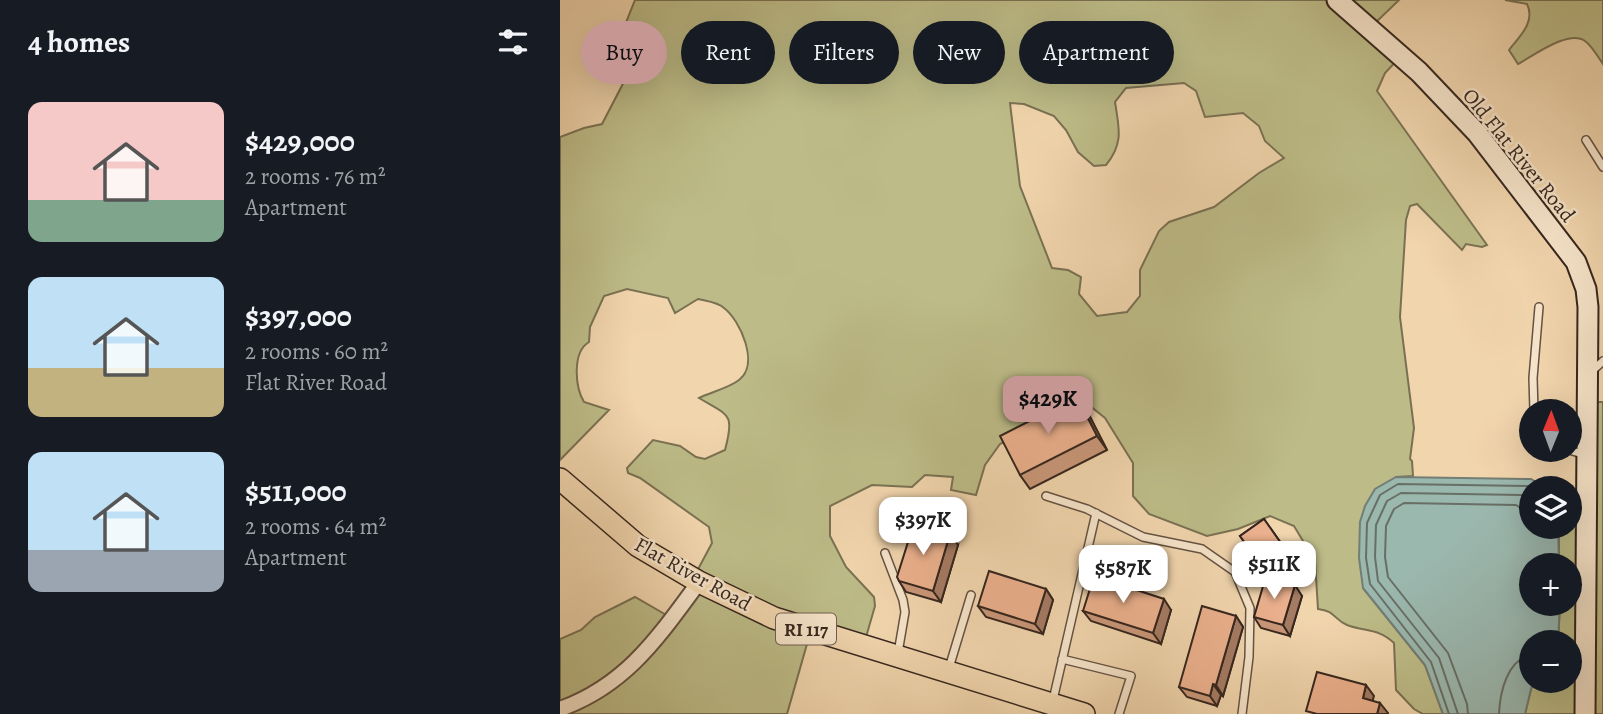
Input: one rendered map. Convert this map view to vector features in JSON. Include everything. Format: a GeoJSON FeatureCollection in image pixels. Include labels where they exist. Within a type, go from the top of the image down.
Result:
{"type":"FeatureCollection","features":[{"type":"Feature","properties":{"kind":"main road","name":"Flat River Road"},"geometry":{"type":"LineString","coordinates":[[560,479],[638,546],[699,582],[774,618],[1084,714]]}},
{"type":"Feature","properties":{"kind":"street","name":"Old Flat River Road"},"geometry":{"type":"LineString","coordinates":[[1337,0],[1419,72],[1478,133],[1576,262],[1586,289],[1587,375],[1595,404],[1582,441]]}},
{"type":"Feature","properties":{"kind":"street","name":"Old Flat River Road"},"geometry":{"type":"LineString","coordinates":[[1578,462],[1585,714]]}},
{"type":"Feature","properties":{"kind":"street"},"geometry":{"type":"LineString","coordinates":[[560,709],[617,680],[658,638],[699,582]]}},
{"type":"Feature","properties":{"kind":"lane"},"geometry":{"type":"LineString","coordinates":[[1586,141],[1603,167]]}},
{"type":"Feature","properties":{"kind":"lane"},"geometry":{"type":"LineString","coordinates":[[1534,399],[1539,307]]}},
{"type":"Feature","properties":{"kind":"lane"},"geometry":{"type":"LineString","coordinates":[[1587,375],[1603,361]]}},
{"type":"Feature","properties":{"kind":"lane"},"geometry":{"type":"LineString","coordinates":[[1046,496],[1096,513],[1143,537],[1202,550],[1235,572],[1250,608],[1249,657],[1242,714]]}},
{"type":"Feature","properties":{"kind":"lane"},"geometry":{"type":"LineString","coordinates":[[1052,705],[1096,513]]}},
{"type":"Feature","properties":{"kind":"lane"},"geometry":{"type":"LineString","coordinates":[[885,553],[905,612],[898,657]]}},
{"type":"Feature","properties":{"kind":"lane"},"geometry":{"type":"LineString","coordinates":[[948,672],[971,596]]}},
{"type":"Feature","properties":{"kind":"lane"},"geometry":{"type":"LineString","coordinates":[[1062,659],[1131,676],[1119,714]]}},
{"type":"Feature","properties":{"kind":"shaded area"},"geometry":{"type":"Polygon","coordinates":[[[635,0],[1399,0],[1372,26],[1401,56],[1385,73],[1377,91],[1487,245],[1482,247],[1466,244],[1462,250],[1417,204],[1410,206],[1406,220],[1400,317],[1414,428],[1410,459],[1413,476],[1396,477],[1363,588],[1425,665],[1443,714],[1423,714],[1414,709],[1396,690],[1394,643],[1383,635],[1342,623],[1331,613],[1318,609],[1315,561],[1294,526],[1270,516],[1238,529],[1207,536],[1149,514],[1133,496],[1133,463],[1105,418],[1085,402],[1000,444],[985,465],[976,495],[951,490],[953,477],[925,475],[912,487],[872,485],[830,506],[830,536],[846,567],[874,597],[875,606],[864,644],[811,630],[787,714],[560,714],[560,639],[581,630],[595,617],[635,597],[668,616],[712,543],[709,527],[640,478],[628,473],[627,468],[653,440],[680,446],[696,457],[705,459],[725,450],[729,429],[727,417],[699,398],[739,380],[748,364],[748,353],[741,332],[730,314],[719,304],[698,299],[675,313],[668,298],[627,289],[604,296],[590,327],[589,342],[580,353],[577,379],[584,402],[609,410],[560,460],[560,137],[602,124],[623,84],[667,84],[667,21],[627,21],[635,0]],[[1019,21],[1019,84],[1172,84],[1126,88],[1115,102],[1118,142],[1106,165],[1094,166],[1078,152],[1066,130],[1054,116],[1024,104],[1010,103],[1020,186],[1052,268],[1068,270],[1081,277],[1079,294],[1097,316],[1127,312],[1140,296],[1140,270],[1159,231],[1169,222],[1214,207],[1284,158],[1265,141],[1259,126],[1243,113],[1205,117],[1196,91],[1184,83],[1174,84],[1174,21],[1019,21]]]}},
{"type":"Feature","properties":{"kind":"shaded area"},"geometry":{"type":"Polygon","coordinates":[[[1505,0],[1603,0],[1603,64],[1588,43],[1578,38],[1570,38],[1551,45],[1518,64],[1509,50],[1525,29],[1529,11],[1527,4],[1505,0]]]}},
{"type":"Feature","properties":{"kind":"shaded area"},"geometry":{"type":"Polygon","coordinates":[[[1589,402],[1603,402],[1603,714],[1525,714],[1530,693],[1582,693],[1582,630],[1559,630],[1559,616],[1582,616],[1582,553],[1559,553],[1559,539],[1582,539],[1582,514],[1585,512],[1589,402]]]}},
{"type":"Feature","properties":{"kind":"water"},"geometry":{"type":"Polygon","coordinates":[[[1396,477],[1519,479],[1519,539],[1558,539],[1559,553],[1519,553],[1519,616],[1559,616],[1559,630],[1519,630],[1519,693],[1530,693],[1525,714],[1443,714],[1425,665],[1363,588],[1359,558],[1360,522],[1375,489],[1396,477]]]}},
{"type":"Feature","properties":{"kind":"building"},"geometry":{"type":"Polygon","coordinates":[[[1077,397],[1097,436],[1020,475],[1000,436],[1077,397]]]}},
{"type":"Feature","properties":{"kind":"building"},"geometry":{"type":"Polygon","coordinates":[[[1264,519],[1290,556],[1266,572],[1240,536],[1264,519]]]}},
{"type":"Feature","properties":{"kind":"building"},"geometry":{"type":"Polygon","coordinates":[[[914,523],[950,534],[933,591],[899,581],[897,577],[914,523]]]}},
{"type":"Feature","properties":{"kind":"building"},"geometry":{"type":"Polygon","coordinates":[[[989,571],[1046,589],[1035,624],[978,606],[989,571]]]}},
{"type":"Feature","properties":{"kind":"building"},"geometry":{"type":"Polygon","coordinates":[[[1094,576],[1164,599],[1153,633],[1083,611],[1094,576]]]}},
{"type":"Feature","properties":{"kind":"building"},"geometry":{"type":"Polygon","coordinates":[[[1266,576],[1295,585],[1283,625],[1254,617],[1266,576]]]}},
{"type":"Feature","properties":{"kind":"building"},"geometry":{"type":"Polygon","coordinates":[[[1202,606],[1236,616],[1216,685],[1213,684],[1210,696],[1179,687],[1202,606]]]}},
{"type":"Feature","properties":{"kind":"building"},"geometry":{"type":"Polygon","coordinates":[[[1317,672],[1366,685],[1363,698],[1380,703],[1377,714],[1317,714],[1306,711],[1317,672]]]}}]}
